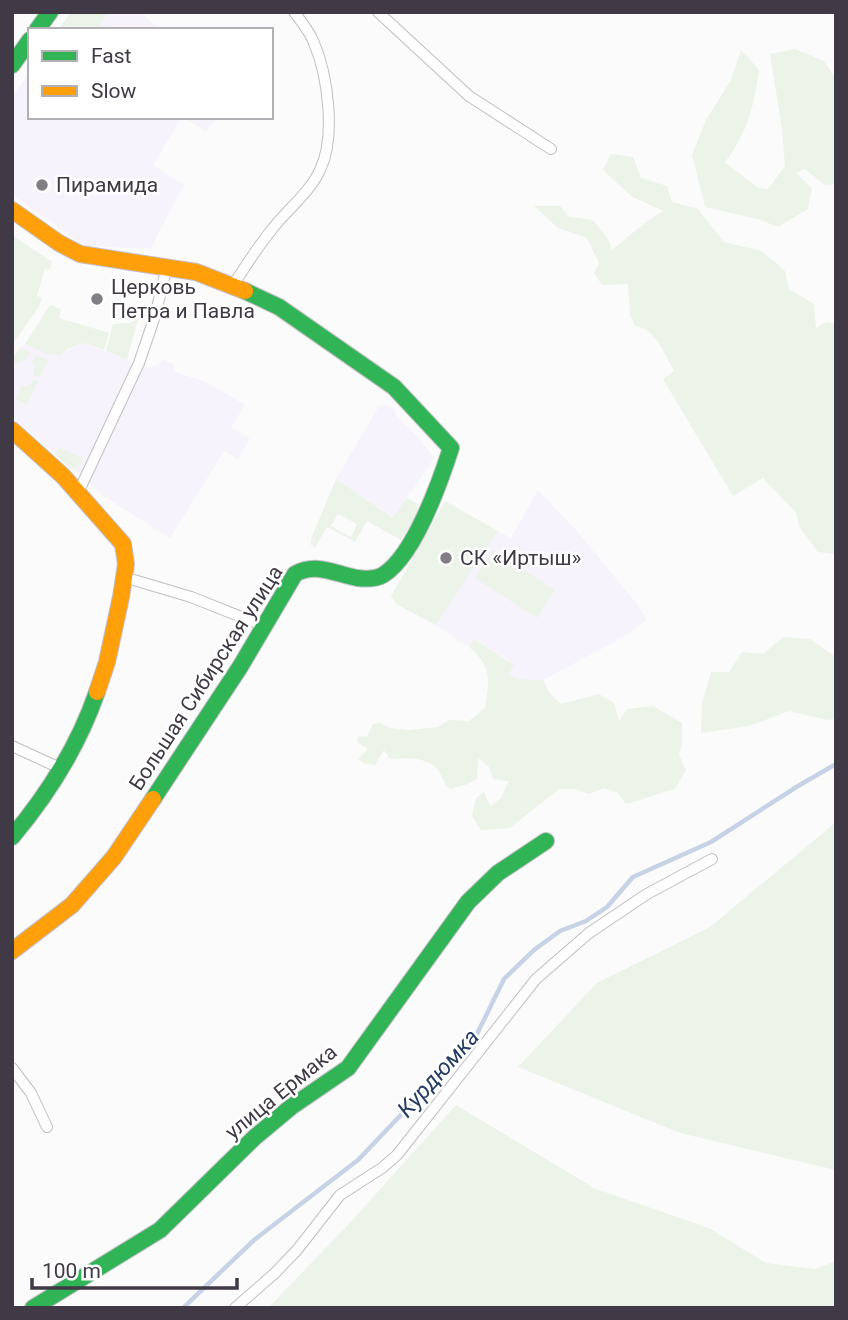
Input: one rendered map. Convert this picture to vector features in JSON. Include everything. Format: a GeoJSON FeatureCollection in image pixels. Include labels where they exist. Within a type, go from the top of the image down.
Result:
{"type":"FeatureCollection","features":[{"type":"Feature","properties":{"kind":"street"},"geometry":{"type":"LineString","coordinates":[[38,28],[50,12]]}},
{"type":"Feature","properties":{"kind":"street"},"geometry":{"type":"LineString","coordinates":[[233,285],[273,228],[320,172],[326,151],[328,118],[321,66],[310,35],[294,12]]}},
{"type":"Feature","properties":{"kind":"street"},"geometry":{"type":"LineString","coordinates":[[378,12],[469,96],[551,149]]}},
{"type":"Feature","properties":{"kind":"street"},"geometry":{"type":"LineString","coordinates":[[12,65],[28,43]]}},
{"type":"Feature","properties":{"kind":"street","name":"Большая Сибирская улица"},"geometry":{"type":"LineString","coordinates":[[12,210],[59,243],[80,254],[196,272],[233,285],[279,307],[394,387],[451,448],[431,505],[394,566],[383,575],[366,579],[314,568],[302,568],[295,574],[226,689],[114,857],[72,905],[12,951]]}},
{"type":"Feature","properties":{"kind":"street"},"geometry":{"type":"LineString","coordinates":[[78,493],[139,363],[155,316],[167,266]]}},
{"type":"Feature","properties":{"kind":"street"},"geometry":{"type":"LineString","coordinates":[[12,430],[56,469],[123,543],[125,559],[112,640],[96,697],[78,742],[44,798],[12,836]]}},
{"type":"Feature","properties":{"kind":"street"},"geometry":{"type":"LineString","coordinates":[[124,578],[191,597],[264,626]]}},
{"type":"Feature","properties":{"kind":"street"},"geometry":{"type":"LineString","coordinates":[[12,746],[62,769]]}},
{"type":"Feature","properties":{"kind":"street","name":"улица Ермака"},"geometry":{"type":"LineString","coordinates":[[33,1308],[160,1230],[255,1137],[291,1107],[348,1068],[468,902],[498,873],[546,841]]}},
{"type":"Feature","properties":{"kind":"street"},"geometry":{"type":"LineString","coordinates":[[235,1308],[282,1266],[340,1195],[397,1155],[536,978],[589,933],[647,894],[712,859]]}},
{"type":"Feature","properties":{"kind":"street"},"geometry":{"type":"LineString","coordinates":[[12,1068],[31,1093],[47,1127]]}},
{"type":"Feature","properties":{"kind":"shaded area"},"geometry":{"type":"Polygon","coordinates":[[[71,12],[141,12],[158,28],[60,28],[71,12]]]}},
{"type":"Feature","properties":{"kind":"shaded area"},"geometry":{"type":"Polygon","coordinates":[[[71,12],[108,12],[97,28],[60,28],[71,12]]]}},
{"type":"Feature","properties":{"kind":"shaded area"},"geometry":{"type":"Polygon","coordinates":[[[795,49],[824,61],[836,79],[836,184],[825,185],[805,169],[796,173],[812,188],[808,209],[778,227],[761,220],[705,207],[692,155],[706,120],[731,80],[741,50],[759,70],[749,118],[725,162],[758,188],[768,189],[785,166],[770,54],[795,49]]]}},
{"type":"Feature","properties":{"kind":"shaded area"},"geometry":{"type":"Polygon","coordinates":[[[28,75],[28,119],[181,119],[153,165],[184,185],[150,249],[85,246],[12,195],[12,97],[28,75]]]}},
{"type":"Feature","properties":{"kind":"shaded area"},"geometry":{"type":"Polygon","coordinates":[[[186,119],[216,119],[206,131],[186,119]]]}},
{"type":"Feature","properties":{"kind":"shaded area"},"geometry":{"type":"Polygon","coordinates":[[[611,154],[633,157],[641,178],[667,186],[672,202],[698,209],[724,242],[762,251],[785,271],[789,289],[814,304],[816,328],[826,322],[836,324],[836,554],[818,552],[800,528],[796,513],[763,478],[733,496],[663,379],[674,371],[663,350],[654,337],[635,326],[630,315],[628,284],[602,285],[594,273],[599,263],[587,238],[558,228],[534,206],[560,206],[569,217],[593,220],[608,239],[612,250],[663,211],[631,196],[603,170],[611,154]]]}},
{"type":"Feature","properties":{"kind":"shaded area"},"geometry":{"type":"Polygon","coordinates":[[[12,235],[52,262],[50,270],[45,268],[37,296],[42,298],[38,308],[12,345],[12,235]]]}},
{"type":"Feature","properties":{"kind":"shaded area"},"geometry":{"type":"Polygon","coordinates":[[[50,305],[61,309],[59,318],[109,333],[104,350],[84,343],[67,349],[59,356],[47,354],[25,344],[50,305]]]}},
{"type":"Feature","properties":{"kind":"shaded area"},"geometry":{"type":"Polygon","coordinates":[[[138,319],[127,360],[106,351],[113,324],[130,323],[138,319]]]}},
{"type":"Feature","properties":{"kind":"shaded area"},"geometry":{"type":"Polygon","coordinates":[[[84,343],[147,368],[159,364],[162,359],[175,365],[173,371],[208,383],[245,405],[231,427],[250,439],[238,459],[224,451],[170,538],[105,497],[12,417],[12,359],[20,348],[25,344],[53,356],[84,343]]]}},
{"type":"Feature","properties":{"kind":"shaded area"},"geometry":{"type":"Polygon","coordinates":[[[20,348],[31,352],[26,360],[14,364],[12,359],[20,348]]]}},
{"type":"Feature","properties":{"kind":"shaded area"},"geometry":{"type":"Polygon","coordinates":[[[36,355],[48,360],[40,377],[33,375],[35,365],[32,363],[36,355]]]}},
{"type":"Feature","properties":{"kind":"shaded area"},"geometry":{"type":"Polygon","coordinates":[[[34,380],[38,381],[27,405],[16,399],[21,386],[28,386],[34,380]]]}},
{"type":"Feature","properties":{"kind":"shaded area"},"geometry":{"type":"Polygon","coordinates":[[[385,405],[394,409],[396,416],[418,437],[434,458],[394,518],[336,479],[379,406],[385,405]]]}},
{"type":"Feature","properties":{"kind":"shaded area"},"geometry":{"type":"Polygon","coordinates":[[[59,447],[83,458],[77,469],[71,469],[55,454],[59,447]]]}},
{"type":"Feature","properties":{"kind":"shaded area"},"geometry":{"type":"Polygon","coordinates":[[[336,479],[393,518],[407,498],[418,504],[418,513],[401,540],[367,521],[355,542],[327,527],[315,548],[311,545],[311,539],[336,479]],[[338,514],[331,526],[351,537],[357,524],[338,514]]]}},
{"type":"Feature","properties":{"kind":"shaded area"},"geometry":{"type":"Polygon","coordinates":[[[538,490],[577,531],[647,620],[620,639],[543,680],[518,679],[507,675],[513,664],[475,639],[469,647],[436,625],[498,531],[511,538],[538,490]]]}},
{"type":"Feature","properties":{"kind":"shaded area","name":"СК «Иртыш»"},"geometry":{"type":"Polygon","coordinates":[[[445,501],[498,531],[436,625],[396,604],[391,596],[445,501]]]}},
{"type":"Feature","properties":{"kind":"shaded area"},"geometry":{"type":"Polygon","coordinates":[[[493,550],[555,590],[537,618],[475,578],[493,550]]]}},
{"type":"Feature","properties":{"kind":"shaded area"},"geometry":{"type":"Polygon","coordinates":[[[783,637],[810,639],[836,657],[836,719],[828,720],[789,711],[749,726],[701,733],[702,704],[711,672],[729,672],[742,652],[763,654],[783,637]]]}},
{"type":"Feature","properties":{"kind":"shaded area"},"geometry":{"type":"Polygon","coordinates":[[[474,639],[514,665],[508,675],[518,679],[543,680],[549,693],[561,704],[599,694],[614,703],[619,721],[627,709],[653,706],[682,723],[679,755],[686,770],[675,789],[626,804],[618,793],[604,788],[589,794],[575,789],[559,789],[510,828],[481,830],[472,816],[476,798],[484,792],[490,806],[501,798],[509,781],[493,779],[489,767],[478,758],[477,779],[450,789],[438,770],[422,760],[390,759],[384,750],[375,765],[358,759],[368,749],[357,742],[358,736],[367,737],[373,724],[380,723],[390,728],[409,730],[437,727],[449,720],[469,721],[485,708],[488,674],[482,661],[469,647],[474,639]]]}},
{"type":"Feature","properties":{"kind":"shaded area"},"geometry":{"type":"Polygon","coordinates":[[[836,822],[836,1170],[680,1133],[518,1067],[597,983],[710,927],[836,822]]]}},
{"type":"Feature","properties":{"kind":"shaded area"},"geometry":{"type":"Polygon","coordinates":[[[456,1105],[596,1189],[709,1228],[766,1263],[815,1269],[836,1261],[836,1308],[268,1308],[346,1227],[456,1105]]]}},
{"type":"Feature","properties":{"kind":"waterway","name":"Курдюмка"},"geometry":{"type":"LineString","coordinates":[[183,1308],[254,1240],[358,1160],[476,1036],[504,979],[534,950],[560,931],[586,921],[607,907],[633,877],[711,842],[836,764]]}},
{"type":"Feature","properties":{"kind":"traffic: fast"},"geometry":{"type":"LineString","coordinates":[[38,28],[50,12]]}},
{"type":"Feature","properties":{"kind":"traffic: fast"},"geometry":{"type":"LineString","coordinates":[[12,65],[28,43]]}},
{"type":"Feature","properties":{"kind":"traffic: fast"},"geometry":{"type":"LineString","coordinates":[[153,799],[240,667],[295,574],[318,569],[360,578],[383,575],[405,552],[415,535],[433,498],[451,448],[394,387],[279,307],[245,291]]}},
{"type":"Feature","properties":{"kind":"traffic: fast"},"geometry":{"type":"LineString","coordinates":[[12,837],[61,769],[81,732],[97,692]]}},
{"type":"Feature","properties":{"kind":"traffic: fast"},"geometry":{"type":"LineString","coordinates":[[33,1308],[160,1230],[255,1137],[291,1107],[348,1068],[468,902],[498,873],[546,841]]}},
{"type":"Feature","properties":{"kind":"traffic: slow"},"geometry":{"type":"LineString","coordinates":[[12,210],[59,243],[80,254],[196,272],[245,291]]}},
{"type":"Feature","properties":{"kind":"traffic: slow"},"geometry":{"type":"LineString","coordinates":[[12,430],[63,476],[123,544],[126,564],[121,597],[107,662],[97,692]]}},
{"type":"Feature","properties":{"kind":"traffic: slow"},"geometry":{"type":"LineString","coordinates":[[12,951],[72,905],[114,857],[153,799]]}},
{"type":"Feature","properties":{"kind":"place","name":"Пирамида"},"geometry":{"type":"Point","coordinates":[42,185]}},
{"type":"Feature","properties":{"kind":"place","name":"Церковь Петра и Павла"},"geometry":{"type":"Point","coordinates":[97,299]}},
{"type":"Feature","properties":{"kind":"place","name":"СК «Иртыш»"},"geometry":{"type":"Point","coordinates":[446,558]}}]}
